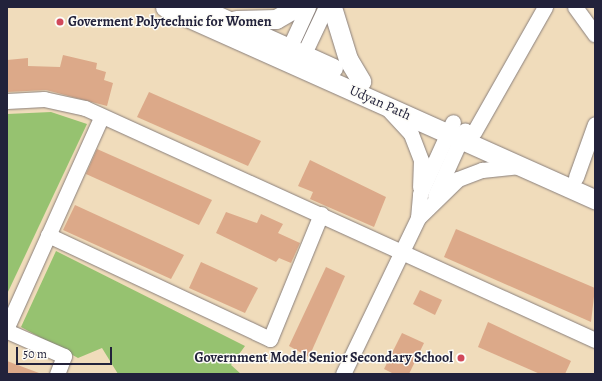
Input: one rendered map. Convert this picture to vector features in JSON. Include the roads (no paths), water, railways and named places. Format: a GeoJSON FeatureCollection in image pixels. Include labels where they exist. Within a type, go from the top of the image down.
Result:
{"type":"FeatureCollection","features":[{"type":"Feature","properties":{"kind":"main road","name":"Udyan Path"},"geometry":{"type":"LineString","coordinates":[[165,7],[293,57],[361,80],[460,131],[520,166],[595,199]]}},
{"type":"Feature","properties":{"kind":"main road","name":"Udyan Path"},"geometry":{"type":"LineString","coordinates":[[198,7],[226,20],[383,104],[460,131],[595,186]]}},
{"type":"Feature","properties":{"kind":"main road"},"geometry":{"type":"LineString","coordinates":[[226,20],[276,19],[297,7]]}},
{"type":"Feature","properties":{"kind":"main road"},"geometry":{"type":"LineString","coordinates":[[332,7],[348,59],[361,80]]}},
{"type":"Feature","properties":{"kind":"street"},"geometry":{"type":"LineString","coordinates":[[293,57],[308,7]]}},
{"type":"Feature","properties":{"kind":"street"},"geometry":{"type":"LineString","coordinates":[[293,57],[326,7]]}},
{"type":"Feature","properties":{"kind":"street"},"geometry":{"type":"LineString","coordinates":[[343,374],[418,218],[426,198],[460,131],[545,7]]}},
{"type":"Feature","properties":{"kind":"street"},"geometry":{"type":"LineString","coordinates":[[575,7],[595,35]]}},
{"type":"Feature","properties":{"kind":"street"},"geometry":{"type":"LineString","coordinates":[[7,101],[44,99],[102,116],[402,250],[595,340]]}},
{"type":"Feature","properties":{"kind":"street"},"geometry":{"type":"LineString","coordinates":[[383,104],[411,134],[421,160],[426,198]]}},
{"type":"Feature","properties":{"kind":"street"},"geometry":{"type":"LineString","coordinates":[[7,327],[102,116]]}},
{"type":"Feature","properties":{"kind":"street"},"geometry":{"type":"LineString","coordinates":[[576,177],[595,124]]}},
{"type":"Feature","properties":{"kind":"street"},"geometry":{"type":"LineString","coordinates":[[426,198],[458,178],[482,170],[520,166]]}},
{"type":"Feature","properties":{"kind":"street"},"geometry":{"type":"LineString","coordinates":[[48,235],[270,339],[321,214]]}},
{"type":"Feature","properties":{"kind":"street"},"geometry":{"type":"LineString","coordinates":[[7,331],[64,356],[57,374]]}},
{"type":"Feature","properties":{"kind":"place","name":"Goverment Polytechnic for Women"},"geometry":{"type":"Point","coordinates":[60,22]}},
{"type":"Feature","properties":{"kind":"place","name":"Government Model Senior Secondary School"},"geometry":{"type":"Point","coordinates":[461,358]}}]}
